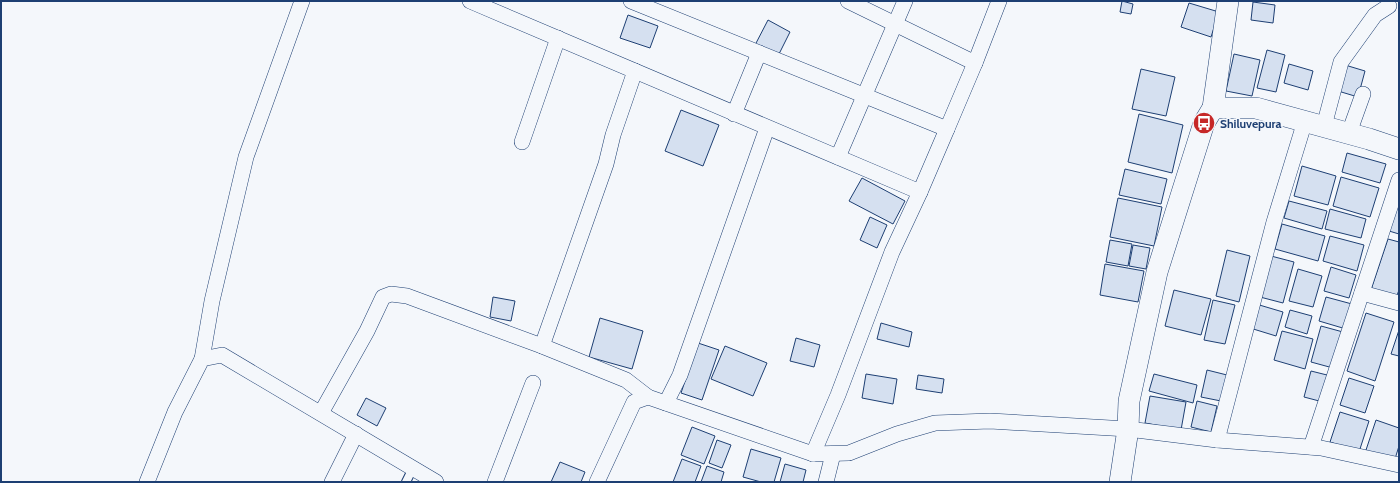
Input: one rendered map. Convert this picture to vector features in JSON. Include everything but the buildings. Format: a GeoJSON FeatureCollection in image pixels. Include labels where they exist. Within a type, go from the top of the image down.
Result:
{"type":"FeatureCollection","features":[{"type":"Feature","properties":{"kind":"street"},"geometry":{"type":"LineString","coordinates":[[147,482],[175,412],[202,359],[212,301],[246,157],[302,1]]}},
{"type":"Feature","properties":{"kind":"street"},"geometry":{"type":"LineString","coordinates":[[470,1],[920,192]]}},
{"type":"Feature","properties":{"kind":"street"},"geometry":{"type":"LineString","coordinates":[[631,1],[947,129]]}},
{"type":"Feature","properties":{"kind":"street"},"geometry":{"type":"LineString","coordinates":[[848,1],[974,63]]}},
{"type":"Feature","properties":{"kind":"street"},"geometry":{"type":"LineString","coordinates":[[838,157],[905,1]]}},
{"type":"Feature","properties":{"kind":"street"},"geometry":{"type":"LineString","coordinates":[[813,454],[838,395],[892,252],[947,129],[999,1]]}},
{"type":"Feature","properties":{"kind":"street"},"geometry":{"type":"LineString","coordinates":[[1120,482],[1128,429],[1129,401],[1157,272],[1204,123],[1214,108],[1228,1]]}},
{"type":"Feature","properties":{"kind":"street"},"geometry":{"type":"LineString","coordinates":[[1217,440],[1274,222],[1314,123],[1341,62],[1375,15],[1389,6]]}},
{"type":"Feature","properties":{"kind":"street"},"geometry":{"type":"LineString","coordinates":[[522,142],[558,38]]}},
{"type":"Feature","properties":{"kind":"street"},"geometry":{"type":"LineString","coordinates":[[734,114],[759,53]]}},
{"type":"Feature","properties":{"kind":"street"},"geometry":{"type":"LineString","coordinates":[[542,346],[606,164],[612,135],[634,71]]}},
{"type":"Feature","properties":{"kind":"street"},"geometry":{"type":"LineString","coordinates":[[1349,133],[1363,94]]}},
{"type":"Feature","properties":{"kind":"street"},"geometry":{"type":"LineString","coordinates":[[1214,108],[1256,108],[1349,133],[1399,149]]}},
{"type":"Feature","properties":{"kind":"street"},"geometry":{"type":"LineString","coordinates":[[666,403],[680,375],[767,128]]}},
{"type":"Feature","properties":{"kind":"street"},"geometry":{"type":"LineString","coordinates":[[1311,447],[1399,180]]}},
{"type":"Feature","properties":{"kind":"street"},"geometry":{"type":"LineString","coordinates":[[1362,293],[1399,303]]}},
{"type":"Feature","properties":{"kind":"street"},"geometry":{"type":"LineString","coordinates":[[321,413],[368,331],[383,297],[391,294],[407,296],[542,346],[626,380],[648,397],[813,454],[849,453],[896,434],[935,423],[990,421],[1128,429],[1217,440],[1311,447],[1399,465]]}},
{"type":"Feature","properties":{"kind":"street"},"geometry":{"type":"LineString","coordinates":[[202,359],[222,355],[436,482]]}},
{"type":"Feature","properties":{"kind":"street"},"geometry":{"type":"LineString","coordinates":[[495,482],[533,383]]}},
{"type":"Feature","properties":{"kind":"street"},"geometry":{"type":"LineString","coordinates":[[597,482],[634,402],[648,397]]}},
{"type":"Feature","properties":{"kind":"street"},"geometry":{"type":"LineString","coordinates":[[332,482],[356,434]]}},
{"type":"Feature","properties":{"kind":"street"},"geometry":{"type":"LineString","coordinates":[[826,482],[833,454]]}},
{"type":"Feature","properties":{"kind":"lane"},"geometry":{"type":"LineString","coordinates":[[406,482],[413,468]]}},
{"type":"Feature","properties":{"kind":"place","name":"Shiluvepura"},"geometry":{"type":"Point","coordinates":[1204,123]}}]}
